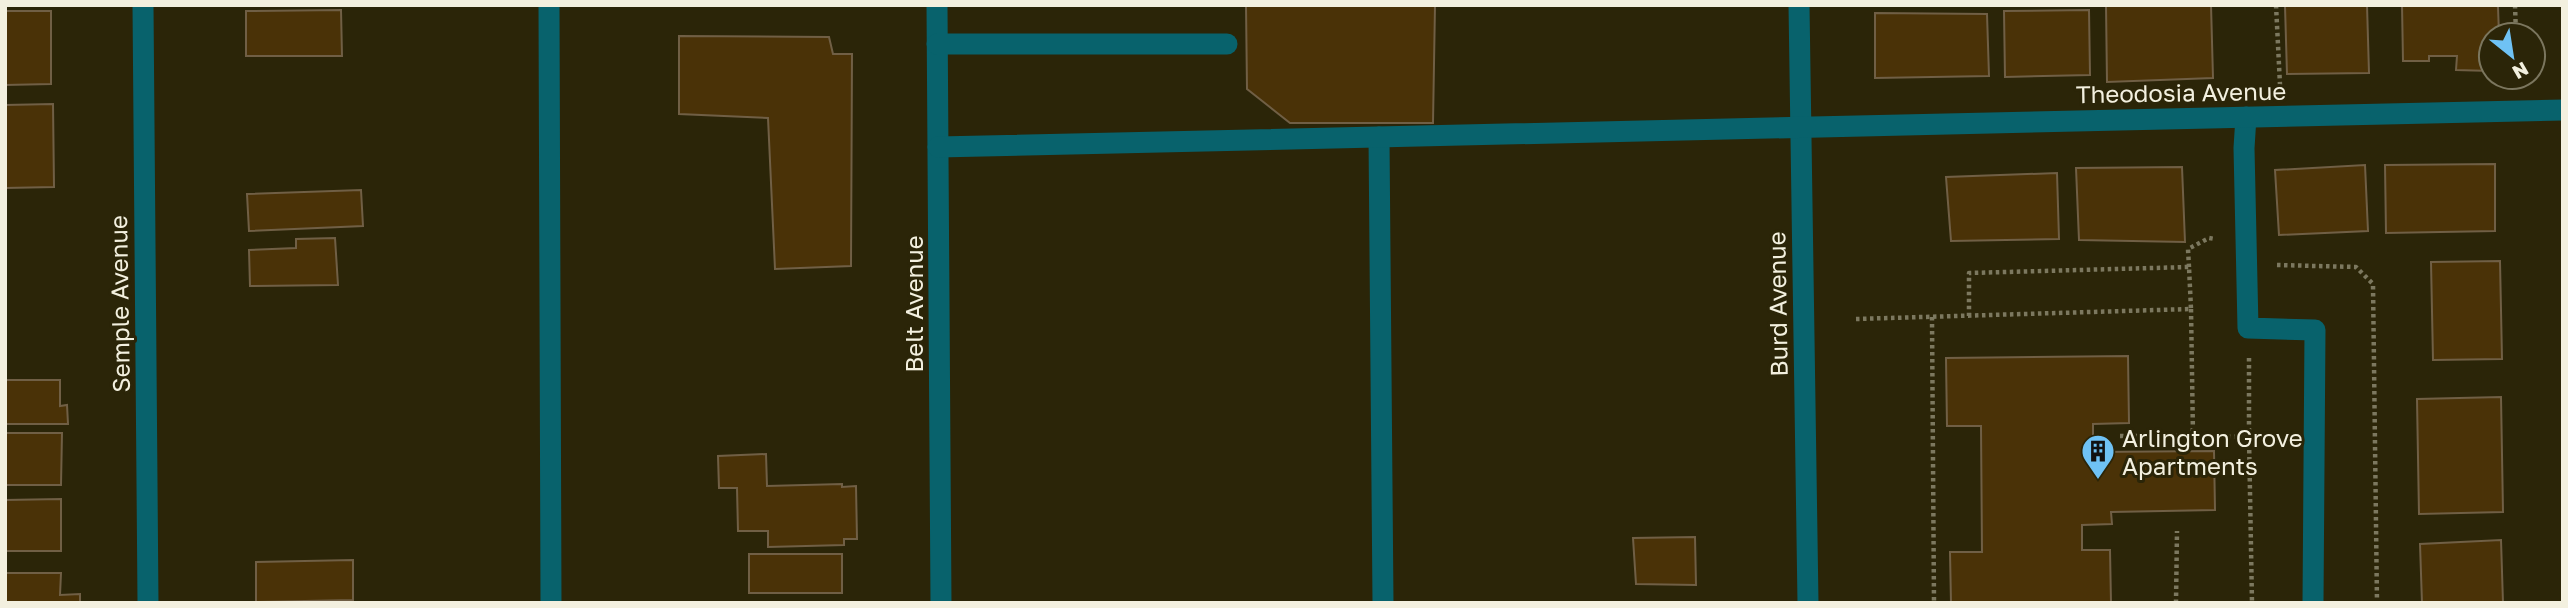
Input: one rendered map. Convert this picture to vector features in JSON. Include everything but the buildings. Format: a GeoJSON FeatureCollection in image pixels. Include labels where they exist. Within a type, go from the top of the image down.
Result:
{"type":"FeatureCollection","features":[{"type":"Feature","properties":{"kind":"street","name":"Semple Avenue"},"geometry":{"type":"LineString","coordinates":[[143,5],[148,603]]}},
{"type":"Feature","properties":{"kind":"street"},"geometry":{"type":"LineString","coordinates":[[549,5],[551,603]]}},
{"type":"Feature","properties":{"kind":"street","name":"Belt Avenue"},"geometry":{"type":"LineString","coordinates":[[937,5],[941,603]]}},
{"type":"Feature","properties":{"kind":"street","name":"Burd Avenue"},"geometry":{"type":"LineString","coordinates":[[1799,5],[1808,603]]}},
{"type":"Feature","properties":{"kind":"street"},"geometry":{"type":"LineString","coordinates":[[937,44],[1227,44]]}},
{"type":"Feature","properties":{"kind":"street","name":"Theodosia Avenue"},"geometry":{"type":"LineString","coordinates":[[938,147],[2563,110]]}},
{"type":"Feature","properties":{"kind":"street"},"geometry":{"type":"LineString","coordinates":[[2246,117],[2244,148],[2248,328],[2315,330],[2313,603]]}},
{"type":"Feature","properties":{"kind":"street"},"geometry":{"type":"LineString","coordinates":[[1379,137],[1383,603]]}},
{"type":"Feature","properties":{"kind":"path"},"geometry":{"type":"LineString","coordinates":[[2276,5],[2281,89]]}},
{"type":"Feature","properties":{"kind":"path"},"geometry":{"type":"LineString","coordinates":[[2193,436],[2188,249],[2209,238],[2224,239]]}},
{"type":"Feature","properties":{"kind":"path"},"geometry":{"type":"LineString","coordinates":[[2273,265],[2356,267],[2373,285],[2378,603]]}},
{"type":"Feature","properties":{"kind":"path"},"geometry":{"type":"LineString","coordinates":[[1969,316],[1969,273],[2189,267]]}},
{"type":"Feature","properties":{"kind":"path"},"geometry":{"type":"LineString","coordinates":[[1856,319],[2191,309]]}},
{"type":"Feature","properties":{"kind":"path"},"geometry":{"type":"LineString","coordinates":[[1933,317],[1934,603]]}},
{"type":"Feature","properties":{"kind":"path"},"geometry":{"type":"LineString","coordinates":[[2249,358],[2252,603]]}},
{"type":"Feature","properties":{"kind":"path"},"geometry":{"type":"LineString","coordinates":[[2120,436],[2249,437]]}},
{"type":"Feature","properties":{"kind":"path"},"geometry":{"type":"LineString","coordinates":[[2176,603],[2178,531]]}},
{"type":"Feature","properties":{"kind":"place","name":"Arlington Grove Apartments"},"geometry":{"type":"Point","coordinates":[2098,481]}}]}
